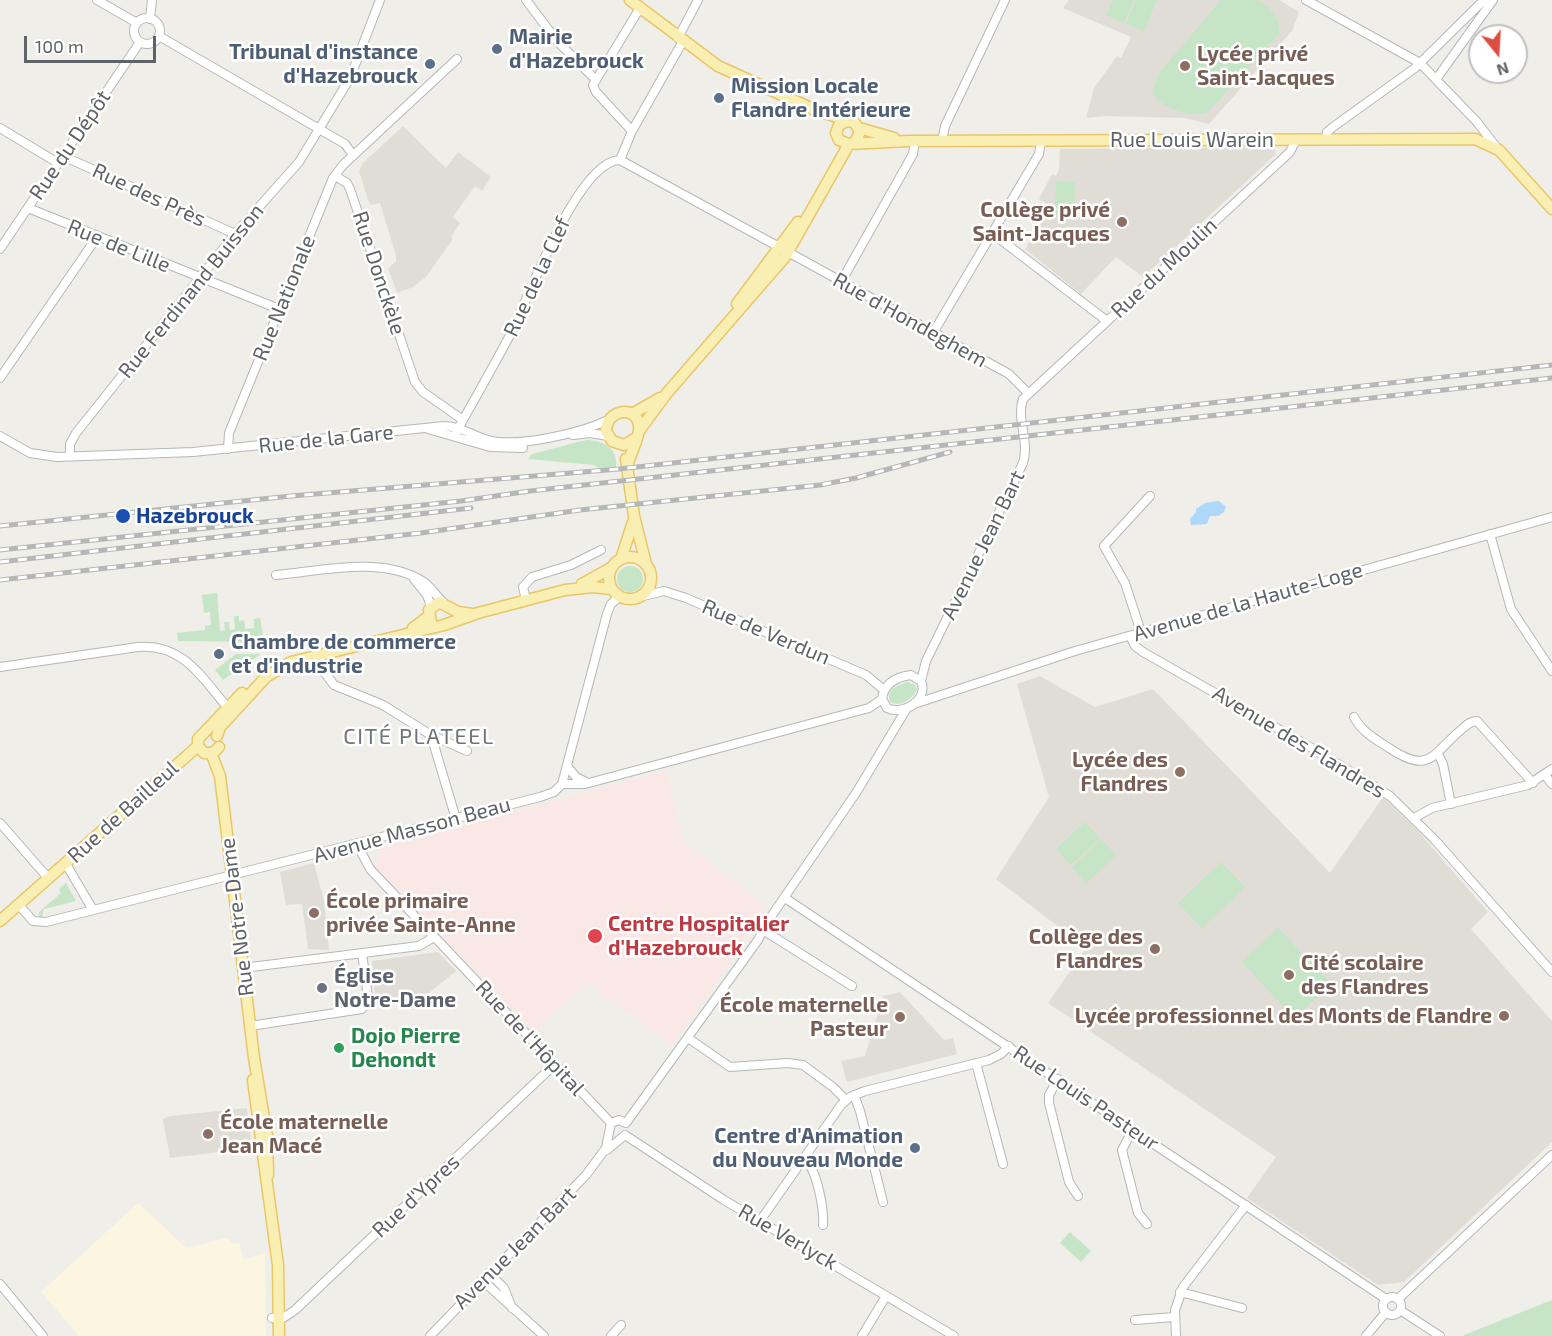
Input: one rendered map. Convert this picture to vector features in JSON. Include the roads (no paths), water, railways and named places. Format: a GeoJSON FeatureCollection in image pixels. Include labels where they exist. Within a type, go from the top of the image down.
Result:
{"type":"FeatureCollection","features":[{"type":"Feature","properties":{"kind":"main road"},"geometry":{"type":"LineString","coordinates":[[618,444],[628,444],[638,435],[667,393],[785,250],[852,143],[859,138],[859,128],[855,123],[813,109],[718,66],[630,0]]}},
{"type":"Feature","properties":{"kind":"main road"},"geometry":{"type":"LineString","coordinates":[[813,109],[837,135],[852,143]]}},
{"type":"Feature","properties":{"kind":"main road"},"geometry":{"type":"LineString","coordinates":[[785,250],[833,158],[840,124],[847,121]]}},
{"type":"Feature","properties":{"kind":"main road","name":"Rue Louis Warein"},"geometry":{"type":"LineString","coordinates":[[859,128],[912,141]]}},
{"type":"Feature","properties":{"kind":"main road"},"geometry":{"type":"LineString","coordinates":[[1475,139],[1496,147],[1552,209]]}},
{"type":"Feature","properties":{"kind":"main road","name":"Rue Louis Warein"},"geometry":{"type":"LineString","coordinates":[[852,143],[1475,139]]}},
{"type":"Feature","properties":{"kind":"main road"},"geometry":{"type":"LineString","coordinates":[[611,568],[608,577],[611,589],[619,597],[631,600],[643,596],[651,579],[634,516],[628,464],[618,444],[608,436],[606,427],[608,420],[619,412],[632,414],[667,393]]}},
{"type":"Feature","properties":{"kind":"main road"},"geometry":{"type":"LineString","coordinates":[[628,464],[638,435],[638,421],[632,414]]}},
{"type":"Feature","properties":{"kind":"main road"},"geometry":{"type":"LineString","coordinates":[[565,590],[593,579],[621,559],[634,516]]}},
{"type":"Feature","properties":{"kind":"main road"},"geometry":{"type":"LineString","coordinates":[[621,559],[636,558],[646,564]]}},
{"type":"Feature","properties":{"kind":"main road"},"geometry":{"type":"LineString","coordinates":[[447,605],[430,612],[414,627],[283,659],[267,670],[203,733],[198,739],[198,746],[203,752],[216,745],[220,727],[270,674],[288,663],[442,625],[565,590],[593,586],[611,589]]}},
{"type":"Feature","properties":{"kind":"main road"},"geometry":{"type":"LineString","coordinates":[[447,605],[463,614],[478,613]]}},
{"type":"Feature","properties":{"kind":"main road"},"geometry":{"type":"LineString","coordinates":[[442,625],[452,617],[447,605]]}},
{"type":"Feature","properties":{"kind":"main road"},"geometry":{"type":"LineString","coordinates":[[430,612],[442,625]]}},
{"type":"Feature","properties":{"kind":"main road"},"geometry":{"type":"LineString","coordinates":[[203,733],[211,732],[216,745]]}},
{"type":"Feature","properties":{"kind":"main road","name":"Rue Notre-Dame"},"geometry":{"type":"LineString","coordinates":[[216,745],[254,1058],[265,1120],[268,1175],[276,1243],[275,1318],[272,1336]]}},
{"type":"Feature","properties":{"kind":"main road","name":"Rue de Bailleul"},"geometry":{"type":"LineString","coordinates":[[0,921],[198,746]]}},
{"type":"Feature","properties":{"kind":"main road","name":"Rue Notre-Dame"},"geometry":{"type":"LineString","coordinates":[[275,1318],[279,1336]]}},
{"type":"Feature","properties":{"kind":"street"},"geometry":{"type":"LineString","coordinates":[[97,0],[137,23],[150,19]]}},
{"type":"Feature","properties":{"kind":"street"},"geometry":{"type":"LineString","coordinates":[[150,19],[152,0]]}},
{"type":"Feature","properties":{"kind":"street","name":"Rue Ferdinand Buisson"},"geometry":{"type":"LineString","coordinates":[[70,456],[70,444],[76,433],[235,234],[294,168],[320,130],[350,78],[380,0]]}},
{"type":"Feature","properties":{"kind":"street"},"geometry":{"type":"LineString","coordinates":[[526,0],[557,41],[595,79]]}},
{"type":"Feature","properties":{"kind":"street"},"geometry":{"type":"LineString","coordinates":[[620,160],[632,130],[640,121],[681,40],[698,0]]}},
{"type":"Feature","properties":{"kind":"street"},"geometry":{"type":"LineString","coordinates":[[942,141],[944,129],[1005,0]]}},
{"type":"Feature","properties":{"kind":"street"},"geometry":{"type":"LineString","coordinates":[[1306,0],[1420,63],[1437,78],[1496,147]]}},
{"type":"Feature","properties":{"kind":"street"},"geometry":{"type":"LineString","coordinates":[[1326,140],[1328,132],[1333,127],[1420,63],[1484,0]]}},
{"type":"Feature","properties":{"kind":"street"},"geometry":{"type":"LineString","coordinates":[[1437,78],[1493,0]]}},
{"type":"Feature","properties":{"kind":"street"},"geometry":{"type":"LineString","coordinates":[[632,130],[595,91],[593,85],[640,8]]}},
{"type":"Feature","properties":{"kind":"street"},"geometry":{"type":"LineString","coordinates":[[150,19],[158,25],[159,36]]}},
{"type":"Feature","properties":{"kind":"street"},"geometry":{"type":"LineString","coordinates":[[137,23],[134,34],[140,42],[151,43],[159,36]]}},
{"type":"Feature","properties":{"kind":"street"},"geometry":{"type":"LineString","coordinates":[[159,36],[345,144],[353,155]]}},
{"type":"Feature","properties":{"kind":"street","name":"Rue du Dépôt"},"geometry":{"type":"LineString","coordinates":[[0,249],[140,42]]}},
{"type":"Feature","properties":{"kind":"street","name":"Rue Nationale"},"geometry":{"type":"LineString","coordinates":[[228,448],[229,433],[335,176],[353,155],[457,59]]}},
{"type":"Feature","properties":{"kind":"street"},"geometry":{"type":"LineString","coordinates":[[1469,114],[1475,127],[1475,139]]}},
{"type":"Feature","properties":{"kind":"street","name":"Rue des Près"},"geometry":{"type":"LineString","coordinates":[[0,128],[61,159],[235,234]]}},
{"type":"Feature","properties":{"kind":"street","name":"Rue du Moulin"},"geometry":{"type":"LineString","coordinates":[[1028,393],[1292,150],[1296,140]]}},
{"type":"Feature","properties":{"kind":"street"},"geometry":{"type":"LineString","coordinates":[[841,282],[913,154],[912,141]]}},
{"type":"Feature","properties":{"kind":"street"},"geometry":{"type":"LineString","coordinates":[[933,333],[1039,154],[1041,141]]}},
{"type":"Feature","properties":{"kind":"street","name":"Rue d'Hondeghem"},"geometry":{"type":"LineString","coordinates":[[620,160],[1013,377],[1028,393]]}},
{"type":"Feature","properties":{"kind":"street","name":"Rue de la Clef"},"geometry":{"type":"LineString","coordinates":[[458,428],[511,334],[552,239],[567,212],[589,182],[610,162],[620,160]]}},
{"type":"Feature","properties":{"kind":"street","name":"Rue Donckèle"},"geometry":{"type":"LineString","coordinates":[[335,176],[347,183],[350,189],[414,377],[421,390],[458,428]]}},
{"type":"Feature","properties":{"kind":"street","name":"Rue de Lille"},"geometry":{"type":"LineString","coordinates":[[28,208],[199,279],[279,309]]}},
{"type":"Feature","properties":{"kind":"street"},"geometry":{"type":"LineString","coordinates":[[992,233],[1107,321]]}},
{"type":"Feature","properties":{"kind":"street"},"geometry":{"type":"LineString","coordinates":[[0,378],[98,237]]}},
{"type":"Feature","properties":{"kind":"street","name":"Avenue Jean Bart"},"geometry":{"type":"LineString","coordinates":[[923,684],[926,661],[1024,460],[1021,404],[1028,393]]}},
{"type":"Feature","properties":{"kind":"street"},"geometry":{"type":"LineString","coordinates":[[458,428],[488,440],[518,443],[608,420]]}},
{"type":"Feature","properties":{"kind":"street","name":"Rue de la Gare"},"geometry":{"type":"LineString","coordinates":[[0,436],[35,454],[70,456],[228,448],[444,426],[458,428]]}},
{"type":"Feature","properties":{"kind":"street"},"geometry":{"type":"LineString","coordinates":[[458,428],[486,446],[510,449],[586,433],[608,436]]}},
{"type":"Feature","properties":{"kind":"street"},"geometry":{"type":"LineString","coordinates":[[1141,632],[1125,583],[1104,546],[1150,496]]}},
{"type":"Feature","properties":{"kind":"street","name":"Avenue de la Haute-Loge"},"geometry":{"type":"LineString","coordinates":[[910,706],[945,692],[1141,632],[1552,516]]}},
{"type":"Feature","properties":{"kind":"street"},"geometry":{"type":"LineString","coordinates":[[1490,534],[1511,609],[1552,671]]}},
{"type":"Feature","properties":{"kind":"street"},"geometry":{"type":"LineString","coordinates":[[526,600],[523,587],[529,579],[571,565],[601,550]]}},
{"type":"Feature","properties":{"kind":"street"},"geometry":{"type":"LineString","coordinates":[[276,575],[359,567],[394,571],[427,584],[447,605]]}},
{"type":"Feature","properties":{"kind":"street"},"geometry":{"type":"LineString","coordinates":[[411,577],[427,595],[430,612]]}},
{"type":"Feature","properties":{"kind":"street","name":"Rue de Verdun"},"geometry":{"type":"LineString","coordinates":[[643,596],[664,591],[686,598],[866,675],[883,695]]}},
{"type":"Feature","properties":{"kind":"street"},"geometry":{"type":"LineString","coordinates":[[562,784],[607,614],[613,602],[619,597]]}},
{"type":"Feature","properties":{"kind":"street","name":"Avenue des Flandres"},"geometry":{"type":"LineString","coordinates":[[1130,636],[1137,648],[1373,784],[1414,818],[1552,972]]}},
{"type":"Feature","properties":{"kind":"street"},"geometry":{"type":"LineString","coordinates":[[0,667],[138,646],[160,647],[182,657],[228,708]]}},
{"type":"Feature","properties":{"kind":"street"},"geometry":{"type":"LineString","coordinates":[[319,655],[324,672],[334,685],[383,705],[431,735],[467,751]]}},
{"type":"Feature","properties":{"kind":"street","name":"Avenue Jean Bart"},"geometry":{"type":"LineString","coordinates":[[906,675],[926,661]]}},
{"type":"Feature","properties":{"kind":"street"},"geometry":{"type":"LineString","coordinates":[[890,735],[892,721],[883,695],[893,680],[906,675],[915,676],[931,691],[945,692]]}},
{"type":"Feature","properties":{"kind":"street"},"geometry":{"type":"LineString","coordinates":[[622,1136],[626,1123],[688,1038],[856,793],[890,735],[910,706],[922,696],[923,684]]}},
{"type":"Feature","properties":{"kind":"street","name":"Avenue Masson Beau"},"geometry":{"type":"LineString","coordinates":[[19,905],[31,920],[38,923],[232,877],[549,794],[562,784],[590,783],[869,708],[883,695]]}},
{"type":"Feature","properties":{"kind":"street"},"geometry":{"type":"LineString","coordinates":[[888,710],[898,711],[910,706]]}},
{"type":"Feature","properties":{"kind":"street"},"geometry":{"type":"LineString","coordinates":[[1354,717],[1368,734],[1409,760],[1426,762],[1438,754],[1444,744],[1470,722],[1478,721],[1533,783]]}},
{"type":"Feature","properties":{"kind":"street"},"geometry":{"type":"LineString","coordinates":[[431,735],[456,819]]}},
{"type":"Feature","properties":{"kind":"street"},"geometry":{"type":"LineString","coordinates":[[1438,754],[1443,764],[1451,804]]}},
{"type":"Feature","properties":{"kind":"street"},"geometry":{"type":"LineString","coordinates":[[567,766],[576,777],[590,783]]}},
{"type":"Feature","properties":{"kind":"street"},"geometry":{"type":"LineString","coordinates":[[1414,818],[1427,810],[1533,783],[1549,772],[1552,784]]}},
{"type":"Feature","properties":{"kind":"street"},"geometry":{"type":"LineString","coordinates":[[0,823],[49,879]]}},
{"type":"Feature","properties":{"kind":"street","name":"Rue de l'Hôpital"},"geometry":{"type":"LineString","coordinates":[[357,844],[367,866],[555,1064],[611,1128],[622,1136]]}},
{"type":"Feature","properties":{"kind":"street"},"geometry":{"type":"LineString","coordinates":[[66,864],[93,910]]}},
{"type":"Feature","properties":{"kind":"street","name":"Rue Louis Pasteur"},"geometry":{"type":"LineString","coordinates":[[785,898],[1386,1299]]}},
{"type":"Feature","properties":{"kind":"street"},"geometry":{"type":"LineString","coordinates":[[763,930],[852,986]]}},
{"type":"Feature","properties":{"kind":"street"},"geometry":{"type":"LineString","coordinates":[[243,968],[419,946],[434,937]]}},
{"type":"Feature","properties":{"kind":"street"},"geometry":{"type":"LineString","coordinates":[[250,1026],[352,1012],[364,1008],[369,997],[362,953]]}},
{"type":"Feature","properties":{"kind":"street"},"geometry":{"type":"LineString","coordinates":[[688,1038],[730,1067],[793,1062],[803,1065],[850,1097],[860,1111],[883,1202]]}},
{"type":"Feature","properties":{"kind":"street"},"geometry":{"type":"LineString","coordinates":[[760,1221],[803,1158],[850,1097],[997,1057],[1009,1046]]}},
{"type":"Feature","properties":{"kind":"street"},"geometry":{"type":"LineString","coordinates":[[976,1063],[1003,1164]]}},
{"type":"Feature","properties":{"kind":"street","name":"Rue d'Ypres"},"geometry":{"type":"LineString","coordinates":[[275,1318],[295,1310],[555,1064]]}},
{"type":"Feature","properties":{"kind":"street"},"geometry":{"type":"LineString","coordinates":[[1058,1079],[1049,1095],[1048,1103],[1069,1182],[1078,1196]]}},
{"type":"Feature","properties":{"kind":"street"},"geometry":{"type":"LineString","coordinates":[[611,1128],[620,1120],[626,1123]]}},
{"type":"Feature","properties":{"kind":"street","name":"Avenue Jean Bart"},"geometry":{"type":"LineString","coordinates":[[599,1159],[609,1142],[611,1128]]}},
{"type":"Feature","properties":{"kind":"street"},"geometry":{"type":"LineString","coordinates":[[1132,1129],[1124,1143],[1123,1153],[1138,1213],[1147,1224]]}},
{"type":"Feature","properties":{"kind":"street","name":"Avenue Jean Bart"},"geometry":{"type":"LineString","coordinates":[[430,1336],[622,1136]]}},
{"type":"Feature","properties":{"kind":"street","name":"Rue Verlyck"},"geometry":{"type":"LineString","coordinates":[[622,1136],[954,1336]]}},
{"type":"Feature","properties":{"kind":"street"},"geometry":{"type":"LineString","coordinates":[[1398,1299],[1552,1155]]}},
{"type":"Feature","properties":{"kind":"street"},"geometry":{"type":"LineString","coordinates":[[803,1158],[811,1166],[822,1206],[823,1225]]}},
{"type":"Feature","properties":{"kind":"street"},"geometry":{"type":"LineString","coordinates":[[1176,1336],[1174,1317],[1180,1292],[1246,1205]]}},
{"type":"Feature","properties":{"kind":"street"},"geometry":{"type":"LineString","coordinates":[[489,1273],[504,1288],[513,1311]]}},
{"type":"Feature","properties":{"kind":"street"},"geometry":{"type":"LineString","coordinates":[[482,1280],[513,1311],[544,1336]]}},
{"type":"Feature","properties":{"kind":"street"},"geometry":{"type":"LineString","coordinates":[[0,1284],[43,1336]]}},
{"type":"Feature","properties":{"kind":"street"},"geometry":{"type":"LineString","coordinates":[[1180,1292],[1211,1302],[1242,1308]]}},
{"type":"Feature","properties":{"kind":"street"},"geometry":{"type":"LineString","coordinates":[[862,1336],[886,1296]]}},
{"type":"Feature","properties":{"kind":"street"},"geometry":{"type":"LineString","coordinates":[[1398,1299],[1391,1297],[1386,1299],[1383,1307],[1386,1312],[1394,1315],[1400,1310]]}},
{"type":"Feature","properties":{"kind":"street"},"geometry":{"type":"LineString","coordinates":[[1398,1299],[1400,1310],[1440,1336]]}},
{"type":"Feature","properties":{"kind":"street"},"geometry":{"type":"LineString","coordinates":[[1366,1336],[1386,1312]]}},
{"type":"Feature","properties":{"kind":"street"},"geometry":{"type":"LineString","coordinates":[[1135,1320],[1174,1317]]}},
{"type":"Feature","properties":{"kind":"street"},"geometry":{"type":"LineString","coordinates":[[611,1336],[621,1325]]}},
{"type":"Feature","properties":{"kind":"water"},"geometry":{"type":"Polygon","coordinates":[[[1219,501],[1226,507],[1224,512],[1218,516],[1210,516],[1207,524],[1191,525],[1190,519],[1196,509],[1205,503],[1219,501]]]}},
{"type":"Feature","properties":{"kind":"railway"},"geometry":{"type":"LineString","coordinates":[[0,526],[291,496],[619,469],[1552,365]]}},
{"type":"Feature","properties":{"kind":"railway"},"geometry":{"type":"LineString","coordinates":[[0,550],[461,501],[530,491],[1552,378]]}},
{"type":"Feature","properties":{"kind":"railway"},"geometry":{"type":"LineString","coordinates":[[0,580],[421,533],[580,510],[820,485],[856,478],[950,452]]}},
{"type":"Feature","properties":{"kind":"railway"},"geometry":{"type":"LineString","coordinates":[[0,562],[471,508]]}},
{"type":"Feature","properties":{"kind":"place","name":"Mairie d'Hazebrouck"},"geometry":{"type":"Point","coordinates":[497,49]}},
{"type":"Feature","properties":{"kind":"place","name":"Tribunal d'instance d'Hazebrouck"},"geometry":{"type":"Point","coordinates":[430,64]}},
{"type":"Feature","properties":{"kind":"place","name":"Lycée privé Saint-Jacques"},"geometry":{"type":"Point","coordinates":[1185,66]}},
{"type":"Feature","properties":{"kind":"place","name":"Mission Locale Flandre Intérieure"},"geometry":{"type":"Point","coordinates":[719,98]}},
{"type":"Feature","properties":{"kind":"place","name":"Collège privé Saint-Jacques"},"geometry":{"type":"Point","coordinates":[1122,222]}},
{"type":"Feature","properties":{"kind":"place","name":"Hazebrouck"},"geometry":{"type":"Point","coordinates":[123,516]}},
{"type":"Feature","properties":{"kind":"place","name":"Chambre de commerce et d'industrie"},"geometry":{"type":"Point","coordinates":[219,654]}},
{"type":"Feature","properties":{"kind":"place","name":"Lycée des Flandres"},"geometry":{"type":"Point","coordinates":[1180,772]}},
{"type":"Feature","properties":{"kind":"place","name":"École primaire privée Sainte-Anne"},"geometry":{"type":"Point","coordinates":[314,913]}},
{"type":"Feature","properties":{"kind":"place","name":"Centre Hospitalier d'Hazebrouck"},"geometry":{"type":"Point","coordinates":[595,936]}},
{"type":"Feature","properties":{"kind":"place","name":"Collège des Flandres"},"geometry":{"type":"Point","coordinates":[1155,949]}},
{"type":"Feature","properties":{"kind":"place","name":"Cité scolaire des Flandres"},"geometry":{"type":"Point","coordinates":[1289,975]}},
{"type":"Feature","properties":{"kind":"place","name":"Église Notre-Dame"},"geometry":{"type":"Point","coordinates":[322,988]}},
{"type":"Feature","properties":{"kind":"place","name":"Lycée professionnel des Monts de Flandre"},"geometry":{"type":"Point","coordinates":[1504,1016]}},
{"type":"Feature","properties":{"kind":"place","name":"École maternelle Pasteur"},"geometry":{"type":"Point","coordinates":[900,1017]}},
{"type":"Feature","properties":{"kind":"place","name":"Dojo Pierre Dehondt"},"geometry":{"type":"Point","coordinates":[339,1048]}},
{"type":"Feature","properties":{"kind":"place","name":"École maternelle Jean Macé"},"geometry":{"type":"Point","coordinates":[208,1134]}},
{"type":"Feature","properties":{"kind":"place","name":"Centre d'Animation du Nouveau Monde"},"geometry":{"type":"Point","coordinates":[915,1148]}},
{"type":"Feature","properties":{"kind":"district","name":"CITÉ PLATEEL"},"geometry":{"type":"Point","coordinates":[419,737]}}]}
